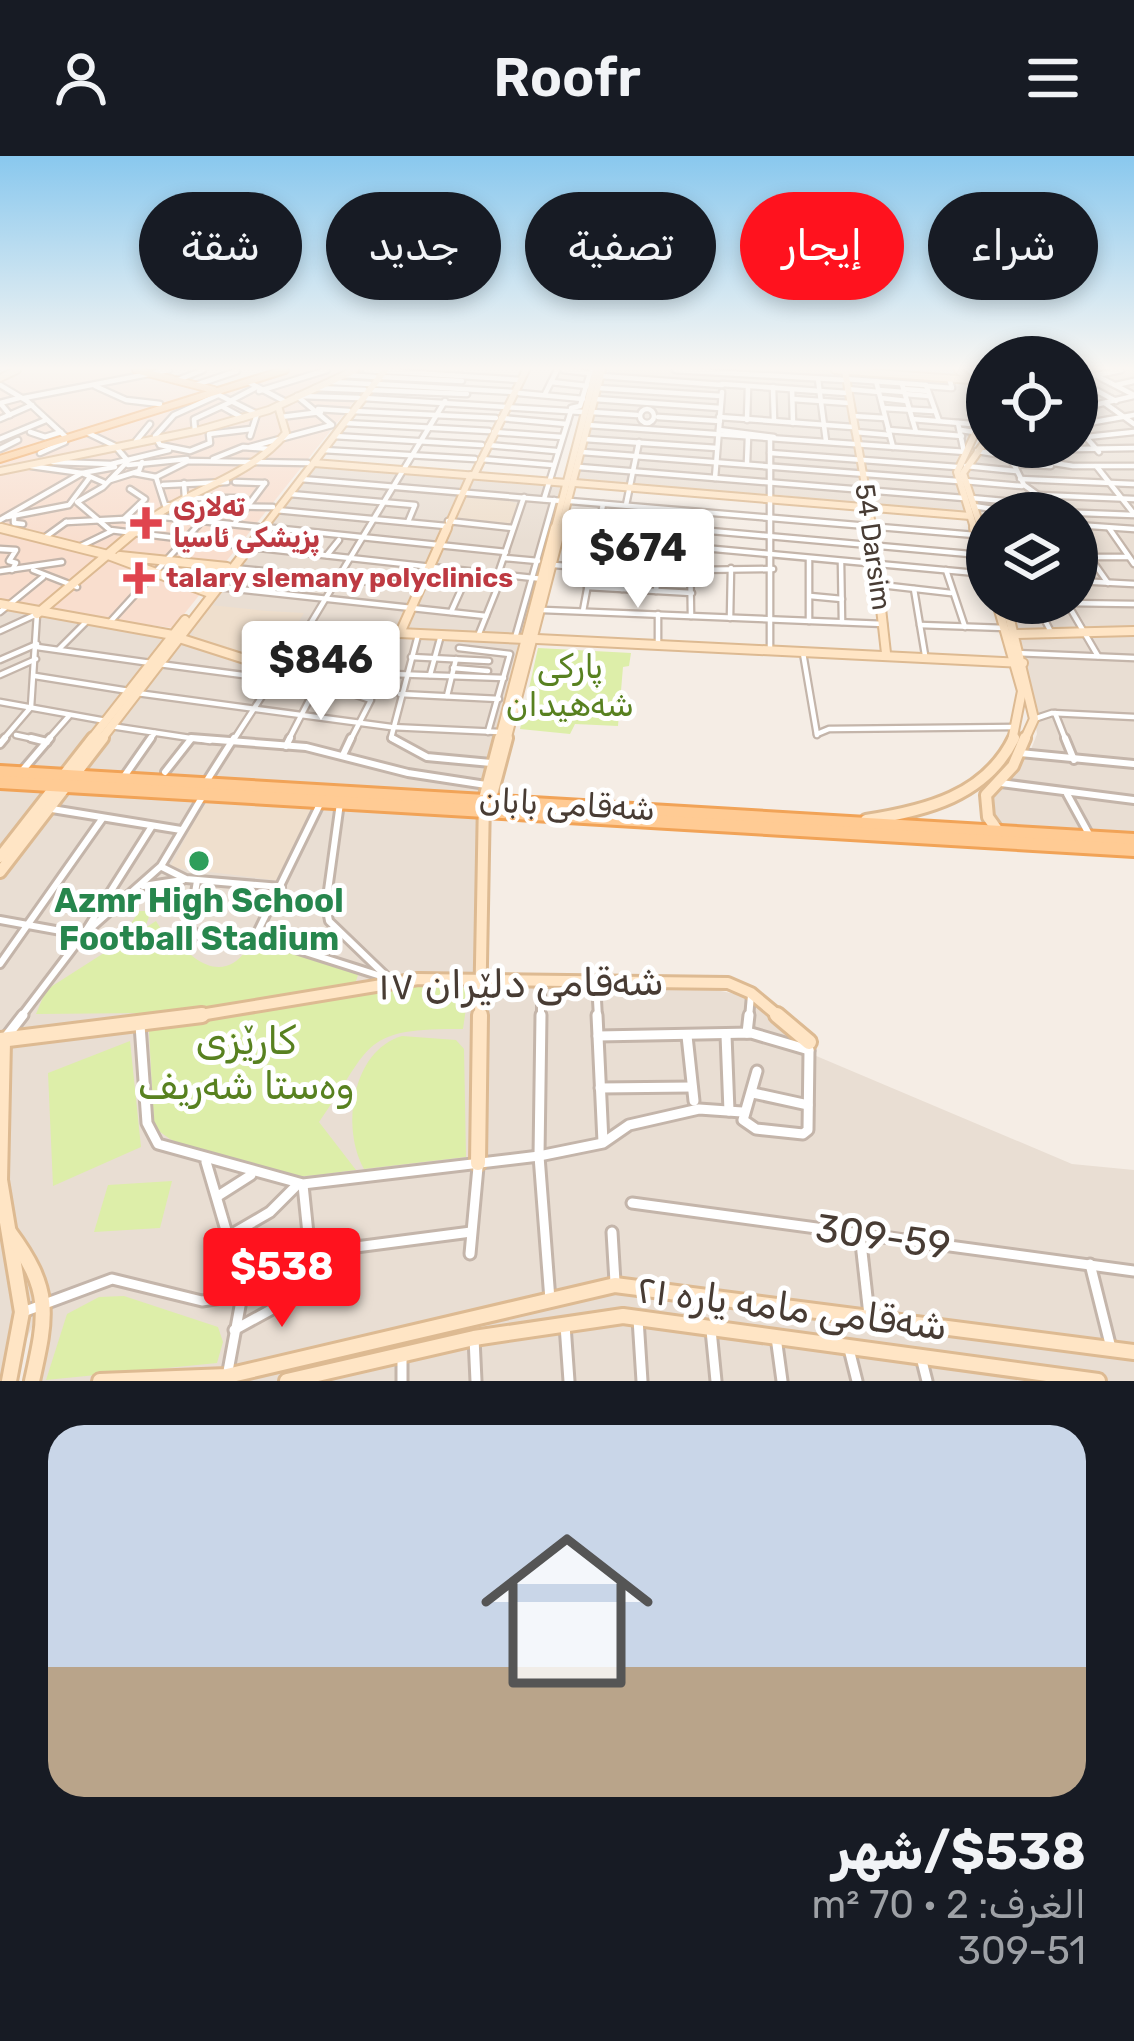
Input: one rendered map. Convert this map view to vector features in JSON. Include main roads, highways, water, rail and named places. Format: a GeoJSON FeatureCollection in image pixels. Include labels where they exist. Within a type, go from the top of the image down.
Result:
{"type":"FeatureCollection","features":[{"type":"Feature","properties":{"kind":"main road"},"geometry":{"type":"LineString","coordinates":[[0,459],[100,427]]}},
{"type":"Feature","properties":{"kind":"main road","name":"شەقامی بابان"},"geometry":{"type":"LineString","coordinates":[[0,772],[487,805]]}},
{"type":"Feature","properties":{"kind":"main road"},"geometry":{"type":"LineString","coordinates":[[0,782],[66,779],[340,800],[1112,843],[1134,840]]}},
{"type":"Feature","properties":{"kind":"main road"},"geometry":{"type":"LineString","coordinates":[[742,820],[862,821],[1093,842]]}},
{"type":"Feature","properties":{"kind":"main road"},"geometry":{"type":"LineString","coordinates":[[1112,843],[1134,850]]}},
{"type":"Feature","properties":{"kind":"place","name":"تەلاری پزیشکی ئاسیا"},"geometry":{"type":"Point","coordinates":[146,523]}},
{"type":"Feature","properties":{"kind":"place","name":"talary slemany polyclinics"},"geometry":{"type":"Point","coordinates":[139,578]}},
{"type":"Feature","properties":{"kind":"place","name":"Azmr High School Football Stadium"},"geometry":{"type":"Point","coordinates":[199,861]}},
{"type":"Feature","properties":{"kind":"park label","name":"پارکی شەهیدان"},"geometry":{"type":"Point","coordinates":[570,685]}},
{"type":"Feature","properties":{"kind":"park label","name":"کارێزی وەستا شەریف"},"geometry":{"type":"Point","coordinates":[246,1064]}}]}
